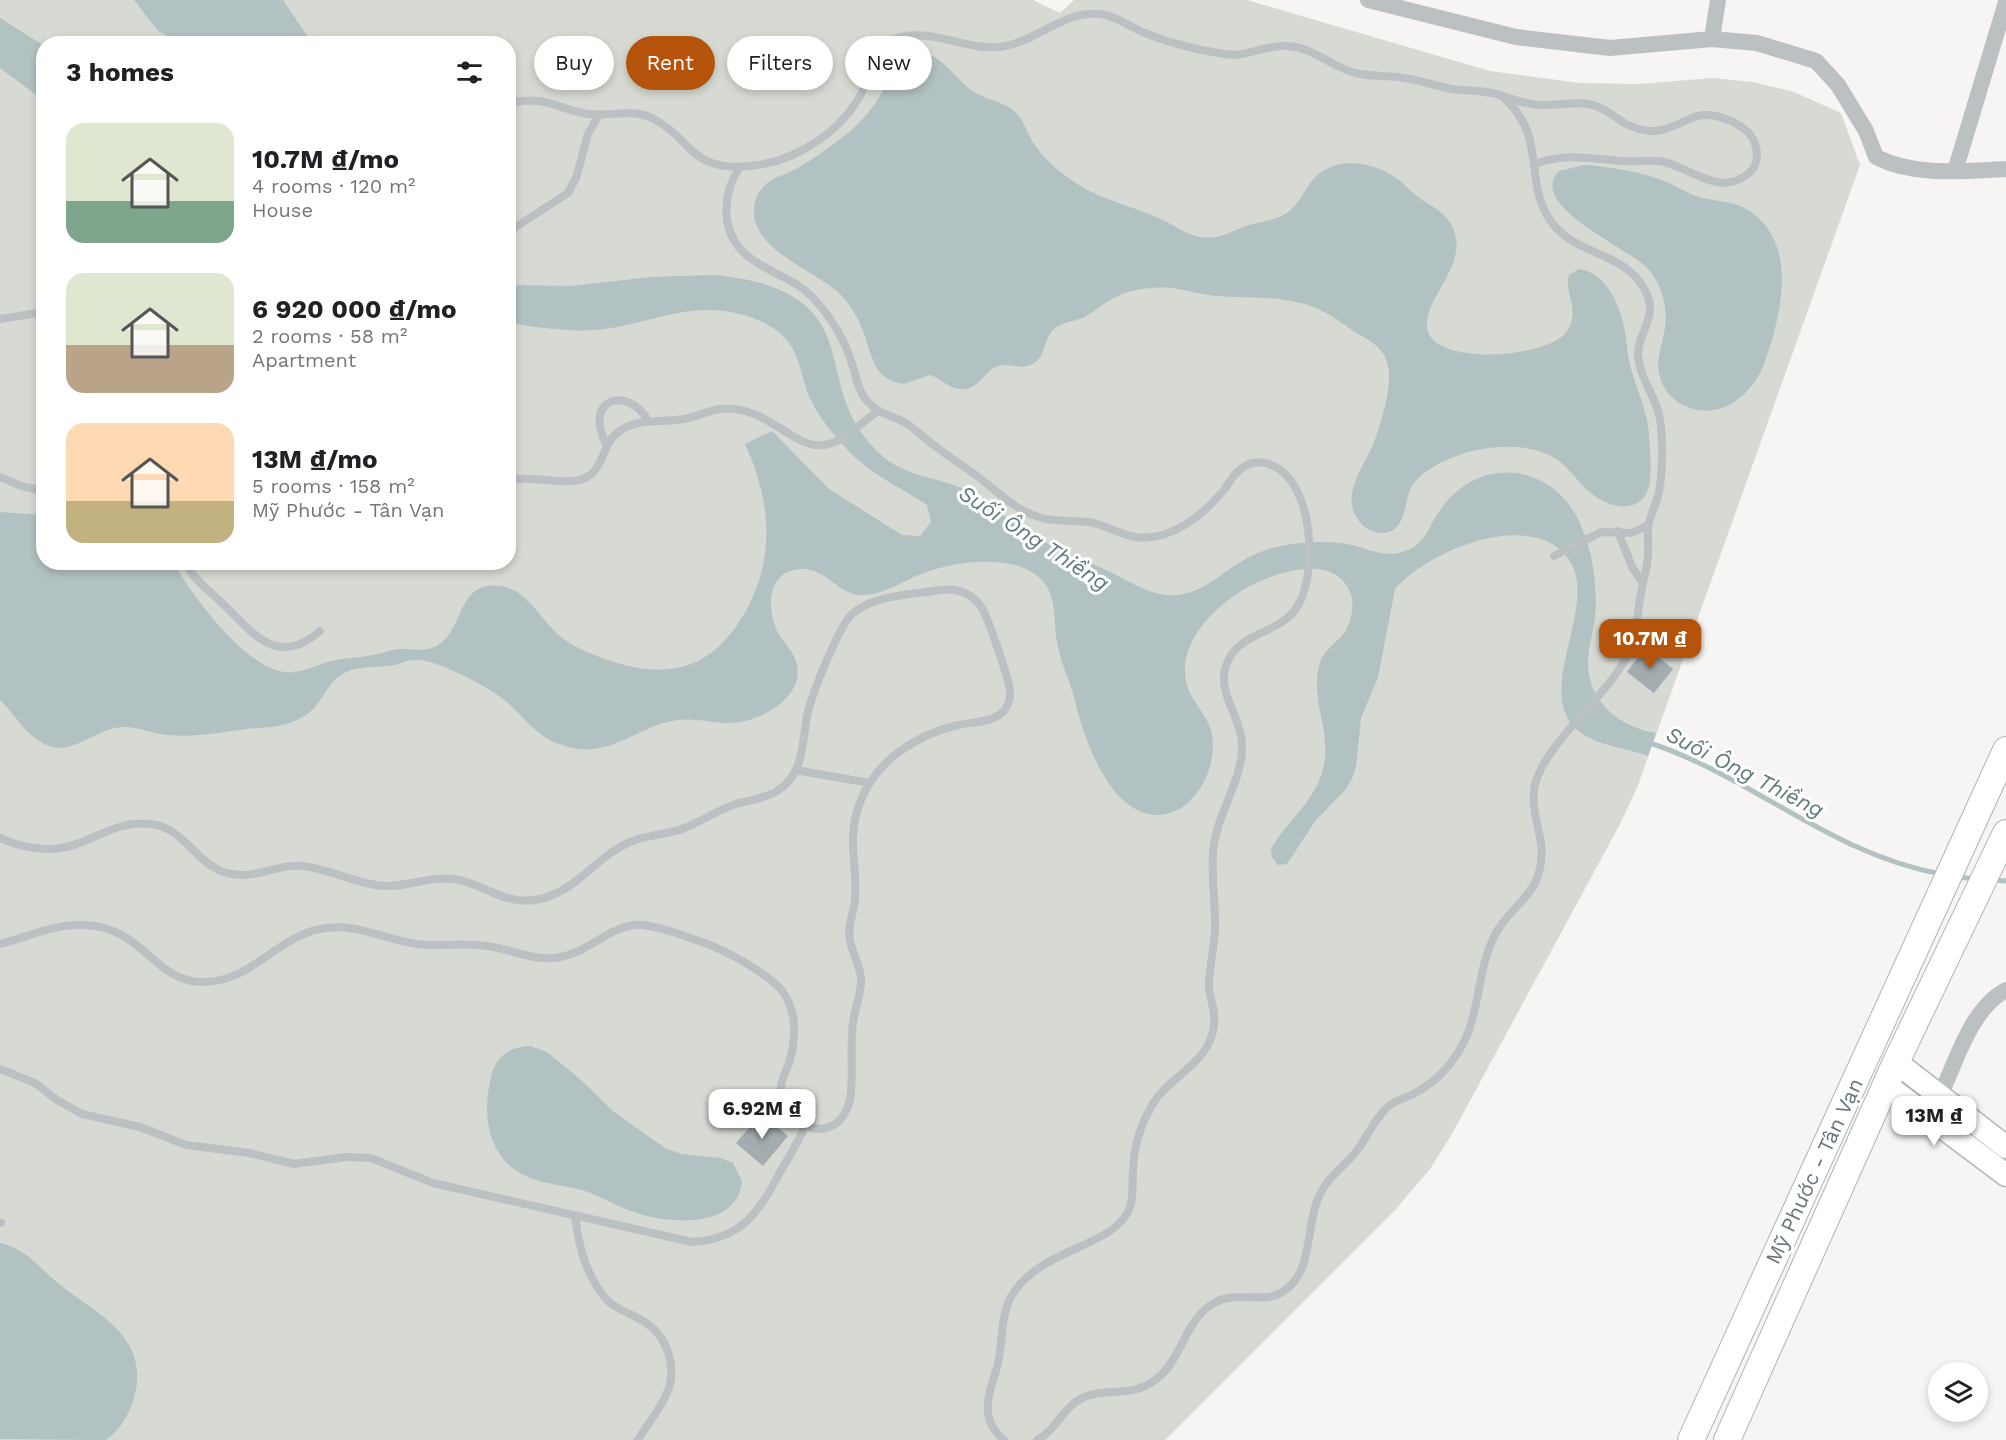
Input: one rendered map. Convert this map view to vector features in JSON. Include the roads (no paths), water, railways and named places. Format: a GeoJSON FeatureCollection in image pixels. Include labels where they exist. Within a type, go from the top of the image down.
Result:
{"type":"FeatureCollection","features":[{"type":"Feature","properties":{"kind":"main road","name":"Mỹ Phước - Tân Vạn"},"geometry":{"type":"LineString","coordinates":[[1691,1440],[2006,750]]}},
{"type":"Feature","properties":{"kind":"main road","name":"Mỹ Phước - Tân Vạn"},"geometry":{"type":"LineString","coordinates":[[1727,1440],[1896,1062],[2006,833]]}},
{"type":"Feature","properties":{"kind":"street"},"geometry":{"type":"LineString","coordinates":[[1368,0],[1516,37],[1610,48],[1712,39],[1757,43],[1816,61],[1838,85],[1866,131],[1876,157],[1892,165],[1934,172],[2006,169]]}},
{"type":"Feature","properties":{"kind":"street"},"geometry":{"type":"LineString","coordinates":[[1712,39],[1718,0]]}},
{"type":"Feature","properties":{"kind":"street"},"geometry":{"type":"LineString","coordinates":[[1955,171],[2006,2]]}},
{"type":"Feature","properties":{"kind":"street"},"geometry":{"type":"LineString","coordinates":[[1940,1096],[1978,1015],[1990,1000],[2006,990]]}},
{"type":"Feature","properties":{"kind":"street"},"geometry":{"type":"LineString","coordinates":[[1896,1062],[2006,1147]]}},
{"type":"Feature","properties":{"kind":"street"},"geometry":{"type":"LineString","coordinates":[[1886,1085],[2006,1175]]}},
{"type":"Feature","properties":{"kind":"lane"},"geometry":{"type":"LineString","coordinates":[[516,103],[538,99],[599,115],[629,112],[647,116],[663,126],[696,156],[717,165],[757,166],[790,156],[833,129],[856,103],[880,52],[896,39],[937,38],[982,47],[1005,46],[1070,18],[1089,14],[1114,18],[1152,36],[1224,54],[1249,54],[1277,46],[1295,46],[1355,73],[1402,77],[1450,89],[1486,92],[1540,105],[1577,103],[1597,106],[1631,127],[1646,131],[1664,129],[1698,116],[1716,116],[1748,131],[1756,146],[1757,154],[1749,173],[1739,179],[1719,182],[1701,179],[1679,166],[1659,161],[1617,161],[1568,156],[1535,164]]}},
{"type":"Feature","properties":{"kind":"lane"},"geometry":{"type":"LineString","coordinates":[[1037,1440],[1051,1431],[1076,1401],[1092,1394],[1131,1391],[1159,1376],[1198,1317],[1210,1305],[1234,1297],[1268,1299],[1284,1292],[1295,1281],[1306,1256],[1312,1213],[1322,1189],[1354,1154],[1387,1107],[1435,1079],[1451,1062],[1465,1041],[1476,1010],[1486,960],[1494,937],[1504,921],[1528,896],[1539,874],[1542,850],[1533,815],[1534,788],[1546,762],[1621,667],[1634,640],[1642,582],[1648,558],[1648,525],[1660,481],[1661,432],[1657,408],[1639,363],[1639,342],[1650,315],[1648,296],[1642,285],[1625,267],[1604,255],[1579,246],[1557,230],[1546,213],[1538,193],[1535,164],[1526,125],[1502,96]]}},
{"type":"Feature","properties":{"kind":"lane"},"geometry":{"type":"LineString","coordinates":[[516,227],[568,193],[576,178],[588,134],[599,115]]}},
{"type":"Feature","properties":{"kind":"lane"},"geometry":{"type":"LineString","coordinates":[[740,167],[729,188],[725,211],[727,224],[737,246],[756,262],[787,277],[814,298],[839,333],[862,394],[878,411],[909,426],[1000,496],[1028,513],[1053,520],[1099,524],[1135,537],[1158,536],[1176,530],[1208,507],[1242,468],[1256,463],[1272,465],[1283,473],[1294,488],[1305,511],[1310,537],[1308,570],[1305,590],[1296,609],[1281,623],[1240,644],[1225,668],[1224,686],[1240,729],[1242,755],[1215,837],[1213,866],[1215,933],[1209,980],[1215,1022],[1209,1044],[1196,1063],[1167,1085],[1150,1108],[1137,1143],[1132,1199],[1125,1217],[1112,1230],[1041,1265],[1012,1295],[1005,1312],[1002,1349],[987,1401],[991,1426],[1002,1440]]}},
{"type":"Feature","properties":{"kind":"lane"},"geometry":{"type":"LineString","coordinates":[[0,319],[36,313]]}},
{"type":"Feature","properties":{"kind":"lane"},"geometry":{"type":"LineString","coordinates":[[608,446],[601,430],[599,415],[603,405],[608,402],[620,401],[636,407],[648,422]]}},
{"type":"Feature","properties":{"kind":"lane"},"geometry":{"type":"LineString","coordinates":[[516,480],[526,478],[578,481],[594,472],[608,446],[625,428],[648,422],[687,418],[721,409],[734,409],[771,421],[805,444],[820,446],[837,441],[878,411]]}},
{"type":"Feature","properties":{"kind":"lane"},"geometry":{"type":"LineString","coordinates":[[0,477],[36,489]]}},
{"type":"Feature","properties":{"kind":"lane"},"geometry":{"type":"LineString","coordinates":[[1554,556],[1601,532],[1638,532],[1648,525]]}},
{"type":"Feature","properties":{"kind":"lane"},"geometry":{"type":"LineString","coordinates":[[1618,531],[1632,567],[1642,582]]}},
{"type":"Feature","properties":{"kind":"lane"},"geometry":{"type":"LineString","coordinates":[[189,570],[193,577],[256,638],[275,645],[295,645],[321,631]]}},
{"type":"Feature","properties":{"kind":"lane"},"geometry":{"type":"LineString","coordinates":[[0,838],[22,847],[51,850],[80,844],[119,827],[150,824],[180,835],[207,864],[226,873],[245,875],[299,866],[363,883],[390,886],[446,878],[466,881],[497,896],[533,900],[545,898],[571,886],[607,856],[631,841],[679,830],[734,805],[777,792],[796,770],[812,698],[839,632],[849,618],[861,608],[893,597],[943,589],[962,591],[977,601],[985,616],[1010,691],[1008,705],[993,718],[939,731],[912,743],[888,760],[869,783],[857,809],[852,837],[855,899],[849,937],[861,979],[852,1027],[850,1101],[843,1116],[832,1126],[820,1130],[805,1125],[790,1113],[781,1097],[781,1085],[790,1059],[794,1037],[790,1006],[783,991],[769,977],[710,944],[649,925],[628,926],[582,950],[555,958],[530,956],[502,948],[469,944],[420,944],[368,929],[328,928],[299,936],[285,943],[239,975],[211,982],[189,981],[174,976],[132,940],[106,928],[92,925],[66,926],[0,944]]}},
{"type":"Feature","properties":{"kind":"lane"},"geometry":{"type":"LineString","coordinates":[[796,770],[869,783]]}},
{"type":"Feature","properties":{"kind":"lane"},"geometry":{"type":"LineString","coordinates":[[0,1069],[35,1083],[57,1100],[82,1114],[140,1127],[186,1145],[249,1153],[294,1164],[334,1158],[371,1158],[433,1183],[692,1242],[722,1237],[743,1225],[760,1208],[794,1152],[805,1125]]}},
{"type":"Feature","properties":{"kind":"lane"},"geometry":{"type":"LineString","coordinates":[[574,1215],[580,1247],[600,1291],[618,1309],[651,1326],[668,1352],[672,1373],[667,1393],[638,1440]]}},
{"type":"Feature","properties":{"kind":"water"},"geometry":{"type":"Polygon","coordinates":[[[134,0],[283,0],[307,36],[168,36],[158,31],[134,0]]]}},
{"type":"Feature","properties":{"kind":"water"},"geometry":{"type":"Polygon","coordinates":[[[0,18],[36,41],[36,95],[0,68],[0,18]]]}},
{"type":"Feature","properties":{"kind":"water"},"geometry":{"type":"Polygon","coordinates":[[[932,56],[968,88],[1014,111],[1042,155],[1071,180],[1097,194],[1199,237],[1221,236],[1282,216],[1295,206],[1319,174],[1336,165],[1346,163],[1366,165],[1391,174],[1442,213],[1455,232],[1456,248],[1453,264],[1427,321],[1429,334],[1439,344],[1455,351],[1475,354],[1520,352],[1557,340],[1567,331],[1573,316],[1569,275],[1579,269],[1590,273],[1608,288],[1619,310],[1631,369],[1648,423],[1651,468],[1649,486],[1645,496],[1632,505],[1615,505],[1598,498],[1586,489],[1564,465],[1544,453],[1516,447],[1486,448],[1451,458],[1420,477],[1410,490],[1401,521],[1390,532],[1381,533],[1368,529],[1359,521],[1354,511],[1353,491],[1383,415],[1389,383],[1386,359],[1375,345],[1330,315],[1300,303],[1273,298],[1211,295],[1172,288],[1136,290],[1112,299],[1082,318],[1056,327],[1050,334],[1041,356],[1029,366],[1001,365],[991,370],[975,385],[965,389],[955,388],[930,375],[903,384],[892,381],[878,370],[861,326],[848,304],[838,292],[773,248],[763,237],[756,224],[754,211],[755,201],[767,183],[796,169],[842,138],[857,125],[883,90],[932,90],[932,56]]]}},
{"type":"Feature","properties":{"kind":"water"},"geometry":{"type":"Polygon","coordinates":[[[1584,165],[1642,174],[1696,196],[1742,207],[1764,224],[1775,241],[1782,281],[1776,324],[1762,370],[1748,390],[1734,402],[1723,408],[1700,410],[1688,407],[1669,395],[1659,373],[1658,363],[1666,316],[1664,300],[1654,277],[1639,261],[1584,225],[1556,198],[1552,184],[1559,171],[1584,165]]]}},
{"type":"Feature","properties":{"kind":"water"},"geometry":{"type":"Polygon","coordinates":[[[712,275],[730,277],[767,285],[799,300],[822,326],[830,344],[844,398],[855,422],[873,447],[884,457],[907,471],[968,491],[1042,541],[1143,589],[1159,594],[1179,595],[1199,589],[1253,555],[1288,545],[1334,542],[1381,553],[1405,551],[1422,540],[1448,500],[1472,482],[1499,473],[1514,473],[1543,482],[1570,506],[1580,523],[1592,561],[1596,600],[1588,664],[1594,690],[1600,701],[1619,719],[1656,733],[1648,756],[1591,739],[1572,725],[1566,715],[1562,698],[1562,680],[1575,618],[1577,579],[1571,563],[1555,546],[1534,537],[1509,535],[1456,548],[1411,574],[1395,589],[1378,677],[1361,718],[1356,767],[1352,778],[1346,789],[1316,820],[1287,864],[1278,865],[1272,857],[1271,849],[1309,799],[1321,777],[1325,739],[1318,701],[1317,676],[1322,658],[1344,633],[1352,612],[1351,595],[1345,583],[1336,575],[1325,570],[1300,569],[1286,572],[1249,587],[1220,607],[1197,634],[1189,649],[1185,665],[1186,681],[1191,695],[1209,724],[1213,744],[1212,759],[1202,786],[1193,798],[1170,813],[1156,815],[1139,811],[1125,802],[1112,788],[1092,753],[1060,654],[1052,598],[1043,581],[1022,567],[992,562],[942,567],[882,592],[868,595],[853,594],[817,572],[800,569],[789,571],[776,583],[771,601],[771,611],[777,631],[793,655],[798,670],[792,691],[785,699],[766,713],[745,721],[728,723],[678,720],[647,729],[607,746],[592,749],[577,749],[551,741],[489,689],[450,669],[416,660],[361,668],[345,673],[331,684],[312,711],[286,724],[198,735],[168,735],[124,727],[114,728],[77,744],[59,748],[49,746],[34,738],[0,700],[0,512],[36,515],[36,570],[178,570],[205,609],[234,641],[249,655],[265,665],[287,672],[301,671],[336,660],[369,656],[396,649],[422,650],[435,647],[448,635],[469,597],[477,590],[487,586],[511,589],[527,600],[562,638],[580,649],[611,661],[655,670],[675,668],[709,655],[737,625],[758,585],[766,544],[766,524],[760,484],[745,444],[772,431],[829,489],[902,535],[920,536],[931,522],[927,505],[864,465],[825,424],[812,403],[790,344],[766,323],[735,313],[710,310],[682,312],[599,330],[560,330],[516,324],[516,285],[571,286],[651,277],[712,275]]]}},
{"type":"Feature","properties":{"kind":"water"},"geometry":{"type":"Polygon","coordinates":[[[530,1046],[547,1052],[581,1080],[614,1112],[665,1148],[681,1154],[720,1158],[733,1163],[742,1181],[738,1197],[728,1208],[715,1216],[682,1220],[664,1219],[628,1210],[588,1192],[533,1179],[513,1168],[495,1147],[488,1120],[488,1091],[493,1070],[500,1058],[516,1048],[530,1046]]]}},
{"type":"Feature","properties":{"kind":"water"},"geometry":{"type":"Polygon","coordinates":[[[0,1243],[18,1250],[32,1260],[118,1330],[128,1343],[135,1359],[137,1377],[134,1398],[123,1422],[106,1440],[0,1439],[0,1243]]]}},
{"type":"Feature","properties":{"kind":"waterway","name":"Suối Ông Thiềng"},"geometry":{"type":"LineString","coordinates":[[1647,742],[1722,774],[1863,850],[1901,864],[1941,874]]}},
{"type":"Feature","properties":{"kind":"waterway","name":"Suối Ông Thiềng"},"geometry":{"type":"LineString","coordinates":[[1956,877],[1977,879]]}},
{"type":"Feature","properties":{"kind":"waterway","name":"Suối Ông Thiềng"},"geometry":{"type":"LineString","coordinates":[[1992,880],[2006,881]]}}]}
